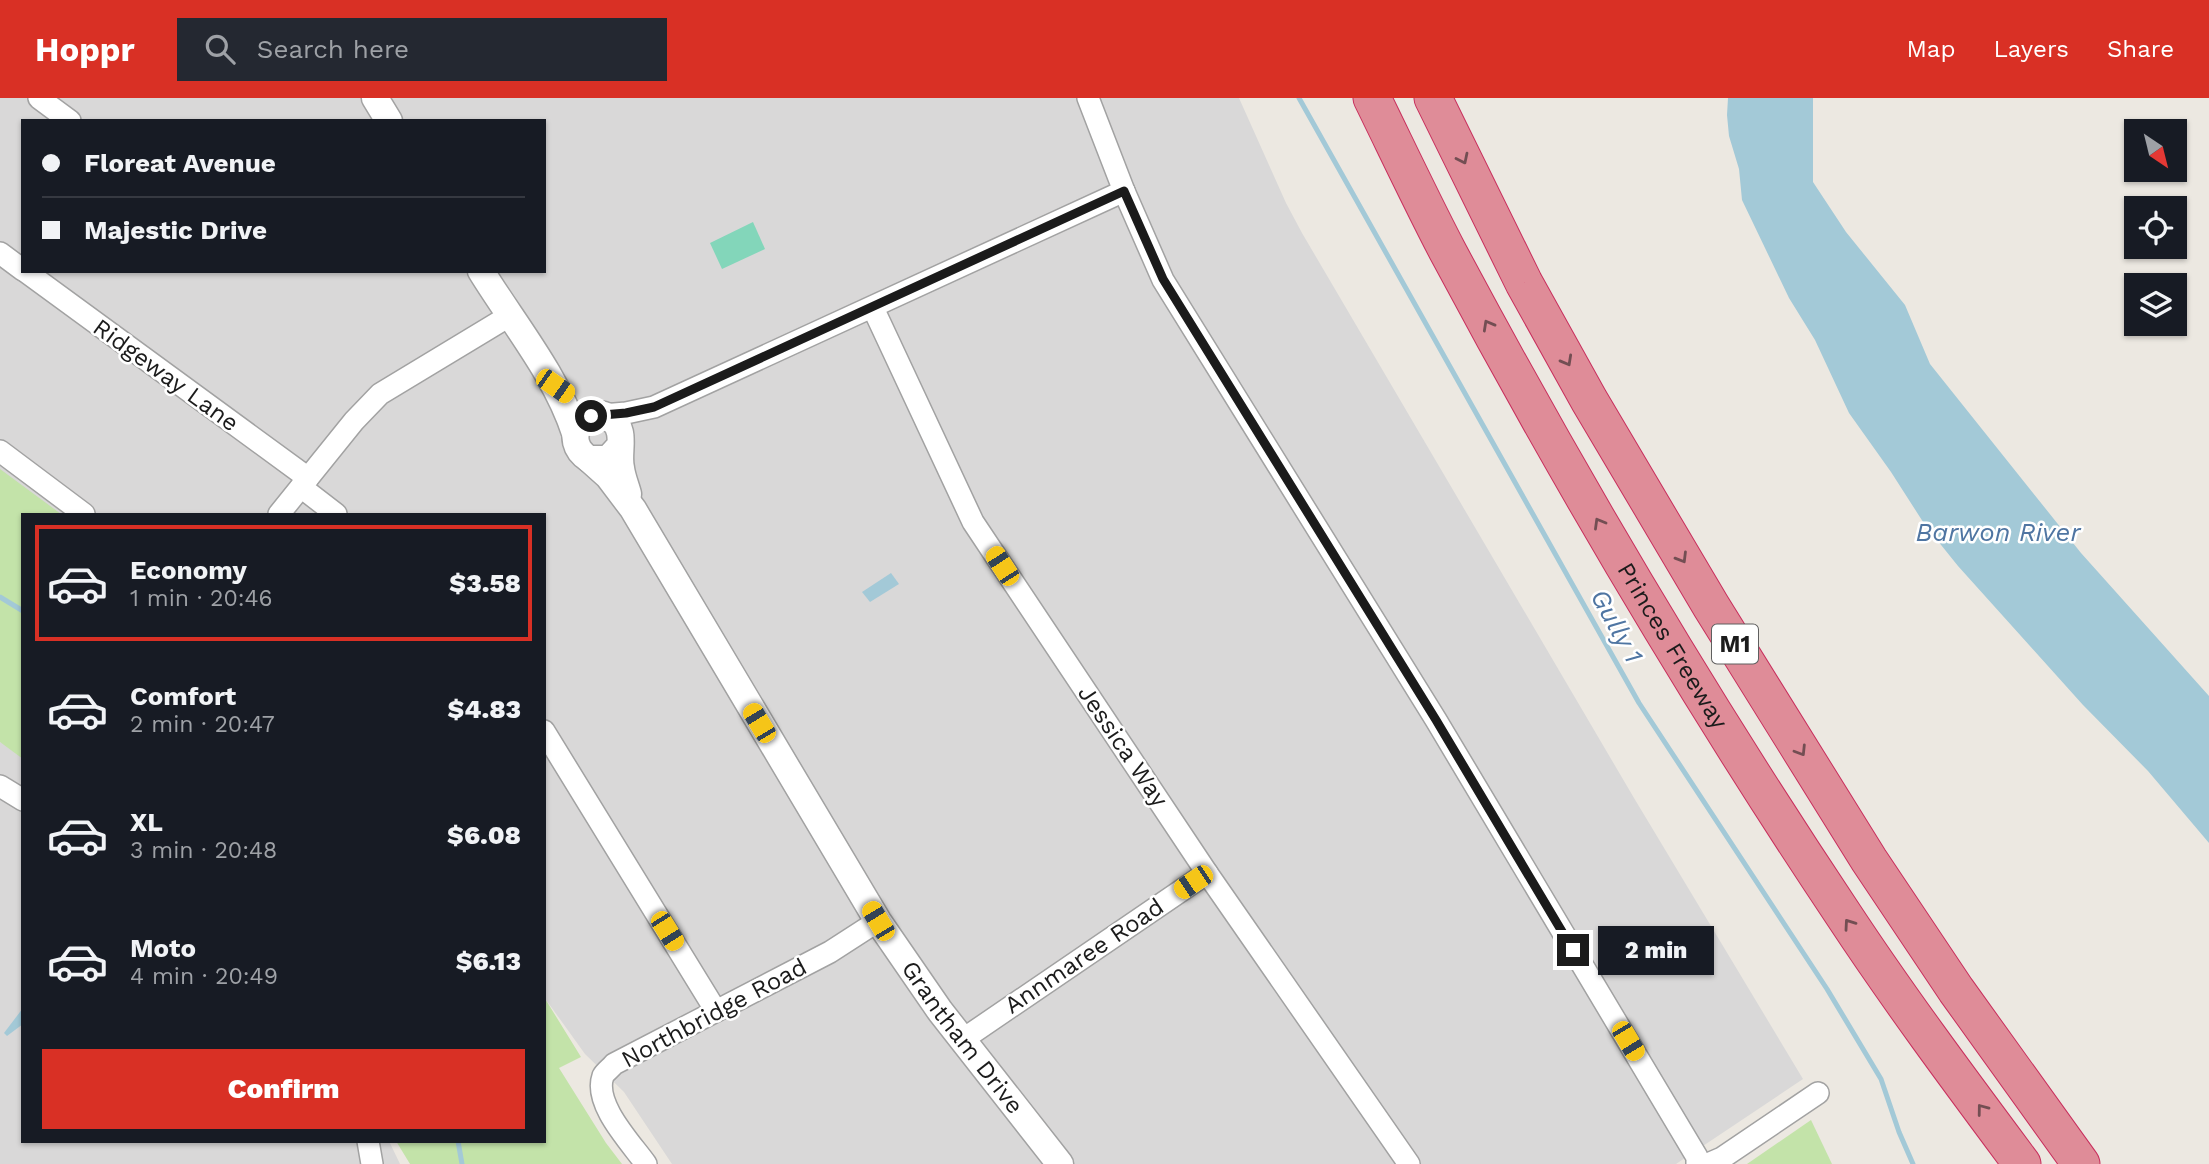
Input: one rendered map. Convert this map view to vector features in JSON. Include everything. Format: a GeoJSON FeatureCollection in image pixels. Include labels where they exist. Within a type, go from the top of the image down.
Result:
{"type":"FeatureCollection","features":[{"type":"Feature","properties":{"kind":"highway","name":"Princes Freeway"},"geometry":{"type":"LineString","coordinates":[[1372,98],[1452,260],[1628,573],[1740,755],[1843,914],[1923,1030],[2022,1164]]}},
{"type":"Feature","properties":{"kind":"highway","name":"M1"},"geometry":{"type":"LineString","coordinates":[[1433,98],[1524,283],[1589,400],[1711,606],[1882,880],[1956,990],[2081,1164]]}},
{"type":"Feature","properties":{"kind":"street"},"geometry":{"type":"LineString","coordinates":[[39,98],[67,119]]}},
{"type":"Feature","properties":{"kind":"street"},"geometry":{"type":"LineString","coordinates":[[375,98],[388,119]]}},
{"type":"Feature","properties":{"kind":"street"},"geometry":{"type":"LineString","coordinates":[[1088,98],[1124,191],[1163,279],[1436,720],[1697,1157],[1697,1164]]}},
{"type":"Feature","properties":{"kind":"street"},"geometry":{"type":"LineString","coordinates":[[575,433],[583,420],[654,407],[1124,191]]}},
{"type":"Feature","properties":{"kind":"street","name":"Ridgeway Lane"},"geometry":{"type":"LineString","coordinates":[[0,253],[21,269]]}},
{"type":"Feature","properties":{"kind":"street","name":"Ridgeway Lane"},"geometry":{"type":"LineString","coordinates":[[27,273],[305,482],[336,513]]}},
{"type":"Feature","properties":{"kind":"street","name":"Grantham Drive"},"geometry":{"type":"LineString","coordinates":[[482,273],[555,386],[569,414],[577,448],[608,476],[633,509],[878,921],[962,1040],[1060,1164]]}},
{"type":"Feature","properties":{"kind":"street","name":"Jessica Way"},"geometry":{"type":"LineString","coordinates":[[873,308],[973,522],[1207,873],[1409,1164]]}},
{"type":"Feature","properties":{"kind":"street"},"geometry":{"type":"LineString","coordinates":[[280,513],[354,421],[380,394],[509,316]]}},
{"type":"Feature","properties":{"kind":"street","name":"Grantham Drive"},"geometry":{"type":"LineString","coordinates":[[555,386],[616,423],[620,430],[621,468],[633,509]]}},
{"type":"Feature","properties":{"kind":"street"},"geometry":{"type":"LineString","coordinates":[[589,459],[608,459],[631,428],[654,407]]}},
{"type":"Feature","properties":{"kind":"street"},"geometry":{"type":"LineString","coordinates":[[0,451],[83,513]]}},
{"type":"Feature","properties":{"kind":"street"},"geometry":{"type":"LineString","coordinates":[[546,734],[716,1011]]}},
{"type":"Feature","properties":{"kind":"street"},"geometry":{"type":"LineString","coordinates":[[0,786],[21,799]]}},
{"type":"Feature","properties":{"kind":"street","name":"Annmaree Road"},"geometry":{"type":"LineString","coordinates":[[962,1040],[1207,873]]}},
{"type":"Feature","properties":{"kind":"street","name":"Northbridge Road"},"geometry":{"type":"LineString","coordinates":[[646,1164],[609,1112],[602,1094],[603,1075],[614,1064],[830,952],[878,921]]}},
{"type":"Feature","properties":{"kind":"street"},"geometry":{"type":"LineString","coordinates":[[1708,1164],[1722,1158],[1818,1093]]}},
{"type":"Feature","properties":{"kind":"street"},"geometry":{"type":"LineString","coordinates":[[368,1143],[372,1164]]}},
{"type":"Feature","properties":{"kind":"shaded area"},"geometry":{"type":"Polygon","coordinates":[[[0,98],[1239,98],[1302,233],[1634,798],[1803,1079],[1676,1164],[672,1164],[624,1092],[585,1054],[546,1000],[546,513],[52,513],[0,477],[0,98]]]}},
{"type":"Feature","properties":{"kind":"shaded area"},"geometry":{"type":"Polygon","coordinates":[[[0,742],[21,753],[21,1143],[390,1143],[400,1164],[0,1164],[0,742]]]}},
{"type":"Feature","properties":{"kind":"green space"},"geometry":{"type":"Polygon","coordinates":[[[753,222],[765,249],[722,269],[710,243],[753,222]]]}},
{"type":"Feature","properties":{"kind":"green space"},"geometry":{"type":"Polygon","coordinates":[[[0,469],[60,513],[21,513],[21,758],[0,742],[0,469]]]}},
{"type":"Feature","properties":{"kind":"green space"},"geometry":{"type":"Polygon","coordinates":[[[546,1000],[581,1057],[559,1068],[622,1164],[410,1164],[397,1143],[546,1143],[546,1000]]]}},
{"type":"Feature","properties":{"kind":"green space"},"geometry":{"type":"Polygon","coordinates":[[[1811,1120],[1832,1164],[1747,1164],[1811,1120]]]}},
{"type":"Feature","properties":{"kind":"water","name":"Barwon River"},"geometry":{"type":"Polygon","coordinates":[[[1728,98],[1813,98],[1813,182],[1846,232],[1905,305],[1930,364],[2081,553],[2209,696],[2209,843],[2148,771],[2083,705],[1958,566],[1925,525],[1849,413],[1815,340],[1789,298],[1742,200],[1739,169],[1729,136],[1728,98]]]}},
{"type":"Feature","properties":{"kind":"water"},"geometry":{"type":"Polygon","coordinates":[[[891,573],[899,584],[870,602],[862,592],[891,573]]]}},
{"type":"Feature","properties":{"kind":"water"},"geometry":{"type":"Polygon","coordinates":[[[21,1011],[21,1026],[7,1036],[4,1033],[21,1011]]]}},
{"type":"Feature","properties":{"kind":"waterway","name":"Gully 1"},"geometry":{"type":"LineString","coordinates":[[1299,98],[1639,703],[1827,989],[1881,1079],[1913,1164]]}},
{"type":"Feature","properties":{"kind":"waterway"},"geometry":{"type":"LineString","coordinates":[[0,597],[21,610]]}},
{"type":"Feature","properties":{"kind":"waterway"},"geometry":{"type":"LineString","coordinates":[[458,1143],[462,1164]]}},
{"type":"Feature","properties":{"kind":"route"},"geometry":{"type":"LineString","coordinates":[[591,416],[654,407],[1124,191],[1163,279],[1436,720],[1573,950]]}}]}
